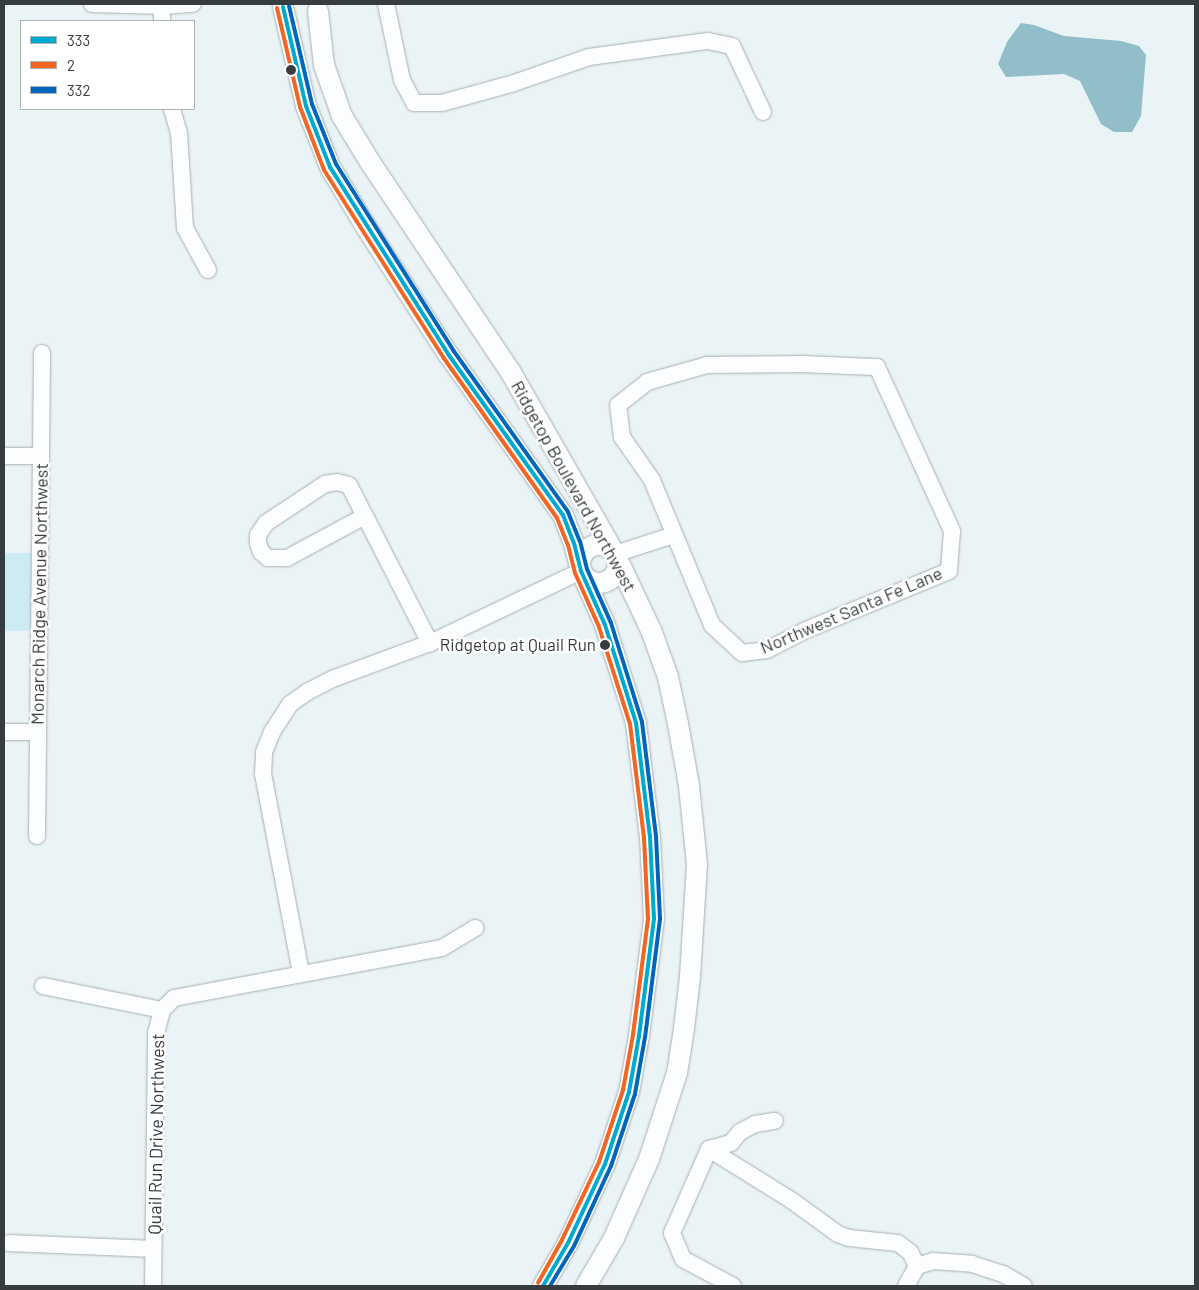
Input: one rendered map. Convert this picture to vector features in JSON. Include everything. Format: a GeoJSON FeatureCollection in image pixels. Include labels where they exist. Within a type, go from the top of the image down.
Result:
{"type":"FeatureCollection","features":[{"type":"Feature","properties":{"kind":"main road"},"geometry":{"type":"LineString","coordinates":[[282,5],[288,13],[304,17],[321,7]]}},
{"type":"Feature","properties":{"kind":"main road","name":"Ridgetop Boulevard Northwest"},"geometry":{"type":"LineString","coordinates":[[282,5],[306,106],[330,167],[366,227],[448,354],[562,515],[574,543],[582,571],[605,625],[636,723],[650,837],[654,919],[648,982],[629,1092],[605,1164],[568,1243],[543,1286]]}},
{"type":"Feature","properties":{"kind":"main road","name":"Ridgetop Boulevard Northwest"},"geometry":{"type":"LineString","coordinates":[[321,7],[324,65],[342,116],[370,162],[510,371],[615,554],[651,630],[668,677],[689,786],[697,866],[690,976],[677,1073],[649,1159],[614,1238],[586,1286]]}},
{"type":"Feature","properties":{"kind":"main road"},"geometry":{"type":"LineString","coordinates":[[594,546],[606,547],[615,554],[618,566],[613,577],[608,581],[596,583],[585,577],[582,571],[581,559],[588,549],[594,546]]}},
{"type":"Feature","properties":{"kind":"street"},"geometry":{"type":"LineString","coordinates":[[92,4],[162,10],[193,4]]}},
{"type":"Feature","properties":{"kind":"street"},"geometry":{"type":"LineString","coordinates":[[386,4],[402,80],[414,103],[442,103],[514,83],[589,57],[708,41],[732,46],[763,112]]}},
{"type":"Feature","properties":{"kind":"street"},"geometry":{"type":"LineString","coordinates":[[172,110],[179,133],[185,228],[208,270]]}},
{"type":"Feature","properties":{"kind":"street","name":"Monarch Ridge Avenue Northwest"},"geometry":{"type":"LineString","coordinates":[[37,836],[42,352]]}},
{"type":"Feature","properties":{"kind":"street","name":"Northwest Santa Fe Lane"},"geometry":{"type":"LineString","coordinates":[[804,364],[877,367],[952,531],[949,571],[806,630],[767,650],[742,653],[712,625],[674,535],[652,480],[622,437],[618,405],[647,382],[707,365],[804,364]]}},
{"type":"Feature","properties":{"kind":"street"},"geometry":{"type":"LineString","coordinates":[[4,456],[41,456]]}},
{"type":"Feature","properties":{"kind":"street"},"geometry":{"type":"LineString","coordinates":[[365,516],[287,558],[268,558],[261,552],[258,544],[258,535],[266,523],[325,484],[338,482],[349,486],[365,516],[430,643]]}},
{"type":"Feature","properties":{"kind":"street"},"geometry":{"type":"LineString","coordinates":[[615,554],[674,535]]}},
{"type":"Feature","properties":{"kind":"street"},"geometry":{"type":"LineString","coordinates":[[300,973],[266,800],[263,774],[264,752],[272,732],[290,704],[307,692],[335,678],[430,643],[582,571]]}},
{"type":"Feature","properties":{"kind":"street"},"geometry":{"type":"LineString","coordinates":[[4,732],[38,732]]}},
{"type":"Feature","properties":{"kind":"street","name":"Quail Run Drive Northwest"},"geometry":{"type":"LineString","coordinates":[[153,1286],[156,1033],[162,1010],[174,998],[442,948],[475,928]]}},
{"type":"Feature","properties":{"kind":"street"},"geometry":{"type":"LineString","coordinates":[[43,986],[162,1010]]}},
{"type":"Feature","properties":{"kind":"street"},"geometry":{"type":"LineString","coordinates":[[709,1149],[731,1143],[740,1132],[755,1124],[775,1121]]}},
{"type":"Feature","properties":{"kind":"street"},"geometry":{"type":"LineString","coordinates":[[709,1149],[791,1200],[838,1234],[849,1238],[864,1238],[898,1243],[910,1252],[917,1266]]}},
{"type":"Feature","properties":{"kind":"street"},"geometry":{"type":"LineString","coordinates":[[709,1149],[672,1233],[683,1259],[733,1286]]}},
{"type":"Feature","properties":{"kind":"street"},"geometry":{"type":"LineString","coordinates":[[9,1243],[153,1249]]}},
{"type":"Feature","properties":{"kind":"street"},"geometry":{"type":"LineString","coordinates":[[906,1286],[917,1266],[933,1261],[972,1264],[1003,1274],[1024,1286]]}},
{"type":"Feature","properties":{"kind":"shaded area"},"geometry":{"type":"Polygon","coordinates":[[[1021,23],[1034,25],[1064,36],[1121,41],[1139,46],[1146,55],[1141,116],[1132,132],[1114,132],[1101,124],[1080,81],[1064,74],[1006,77],[998,64],[1007,42],[1021,23]]]}},
{"type":"Feature","properties":{"kind":"shaded area"},"geometry":{"type":"Polygon","coordinates":[[[4,553],[31,553],[31,631],[4,631],[4,553]]]}},
{"type":"Feature","properties":{"kind":"transit line","name":"332"},"geometry":{"type":"LineString","coordinates":[[289,6],[312,104],[336,164],[453,350],[568,512],[580,541],[587,569],[611,623],[642,722],[656,836],[660,919],[645,1037],[635,1094],[611,1166],[574,1246],[550,1286]]}},
{"type":"Feature","properties":{"kind":"transit line","name":"333"},"geometry":{"type":"LineString","coordinates":[[283,7],[306,106],[330,167],[448,354],[563,515],[574,543],[581,571],[605,625],[636,723],[650,837],[654,919],[639,1036],[629,1092],[605,1164],[568,1243],[543,1286]]}},
{"type":"Feature","properties":{"kind":"transit line","name":"2"},"geometry":{"type":"LineString","coordinates":[[277,8],[300,107],[324,170],[443,357],[557,518],[568,545],[575,573],[599,627],[630,724],[644,838],[648,919],[633,1035],[623,1090],[599,1162],[562,1240],[538,1283]]}},
{"type":"Feature","properties":{"kind":"place","name":"Ridgetop at Quail Run"},"geometry":{"type":"Point","coordinates":[605,645]}}]}
